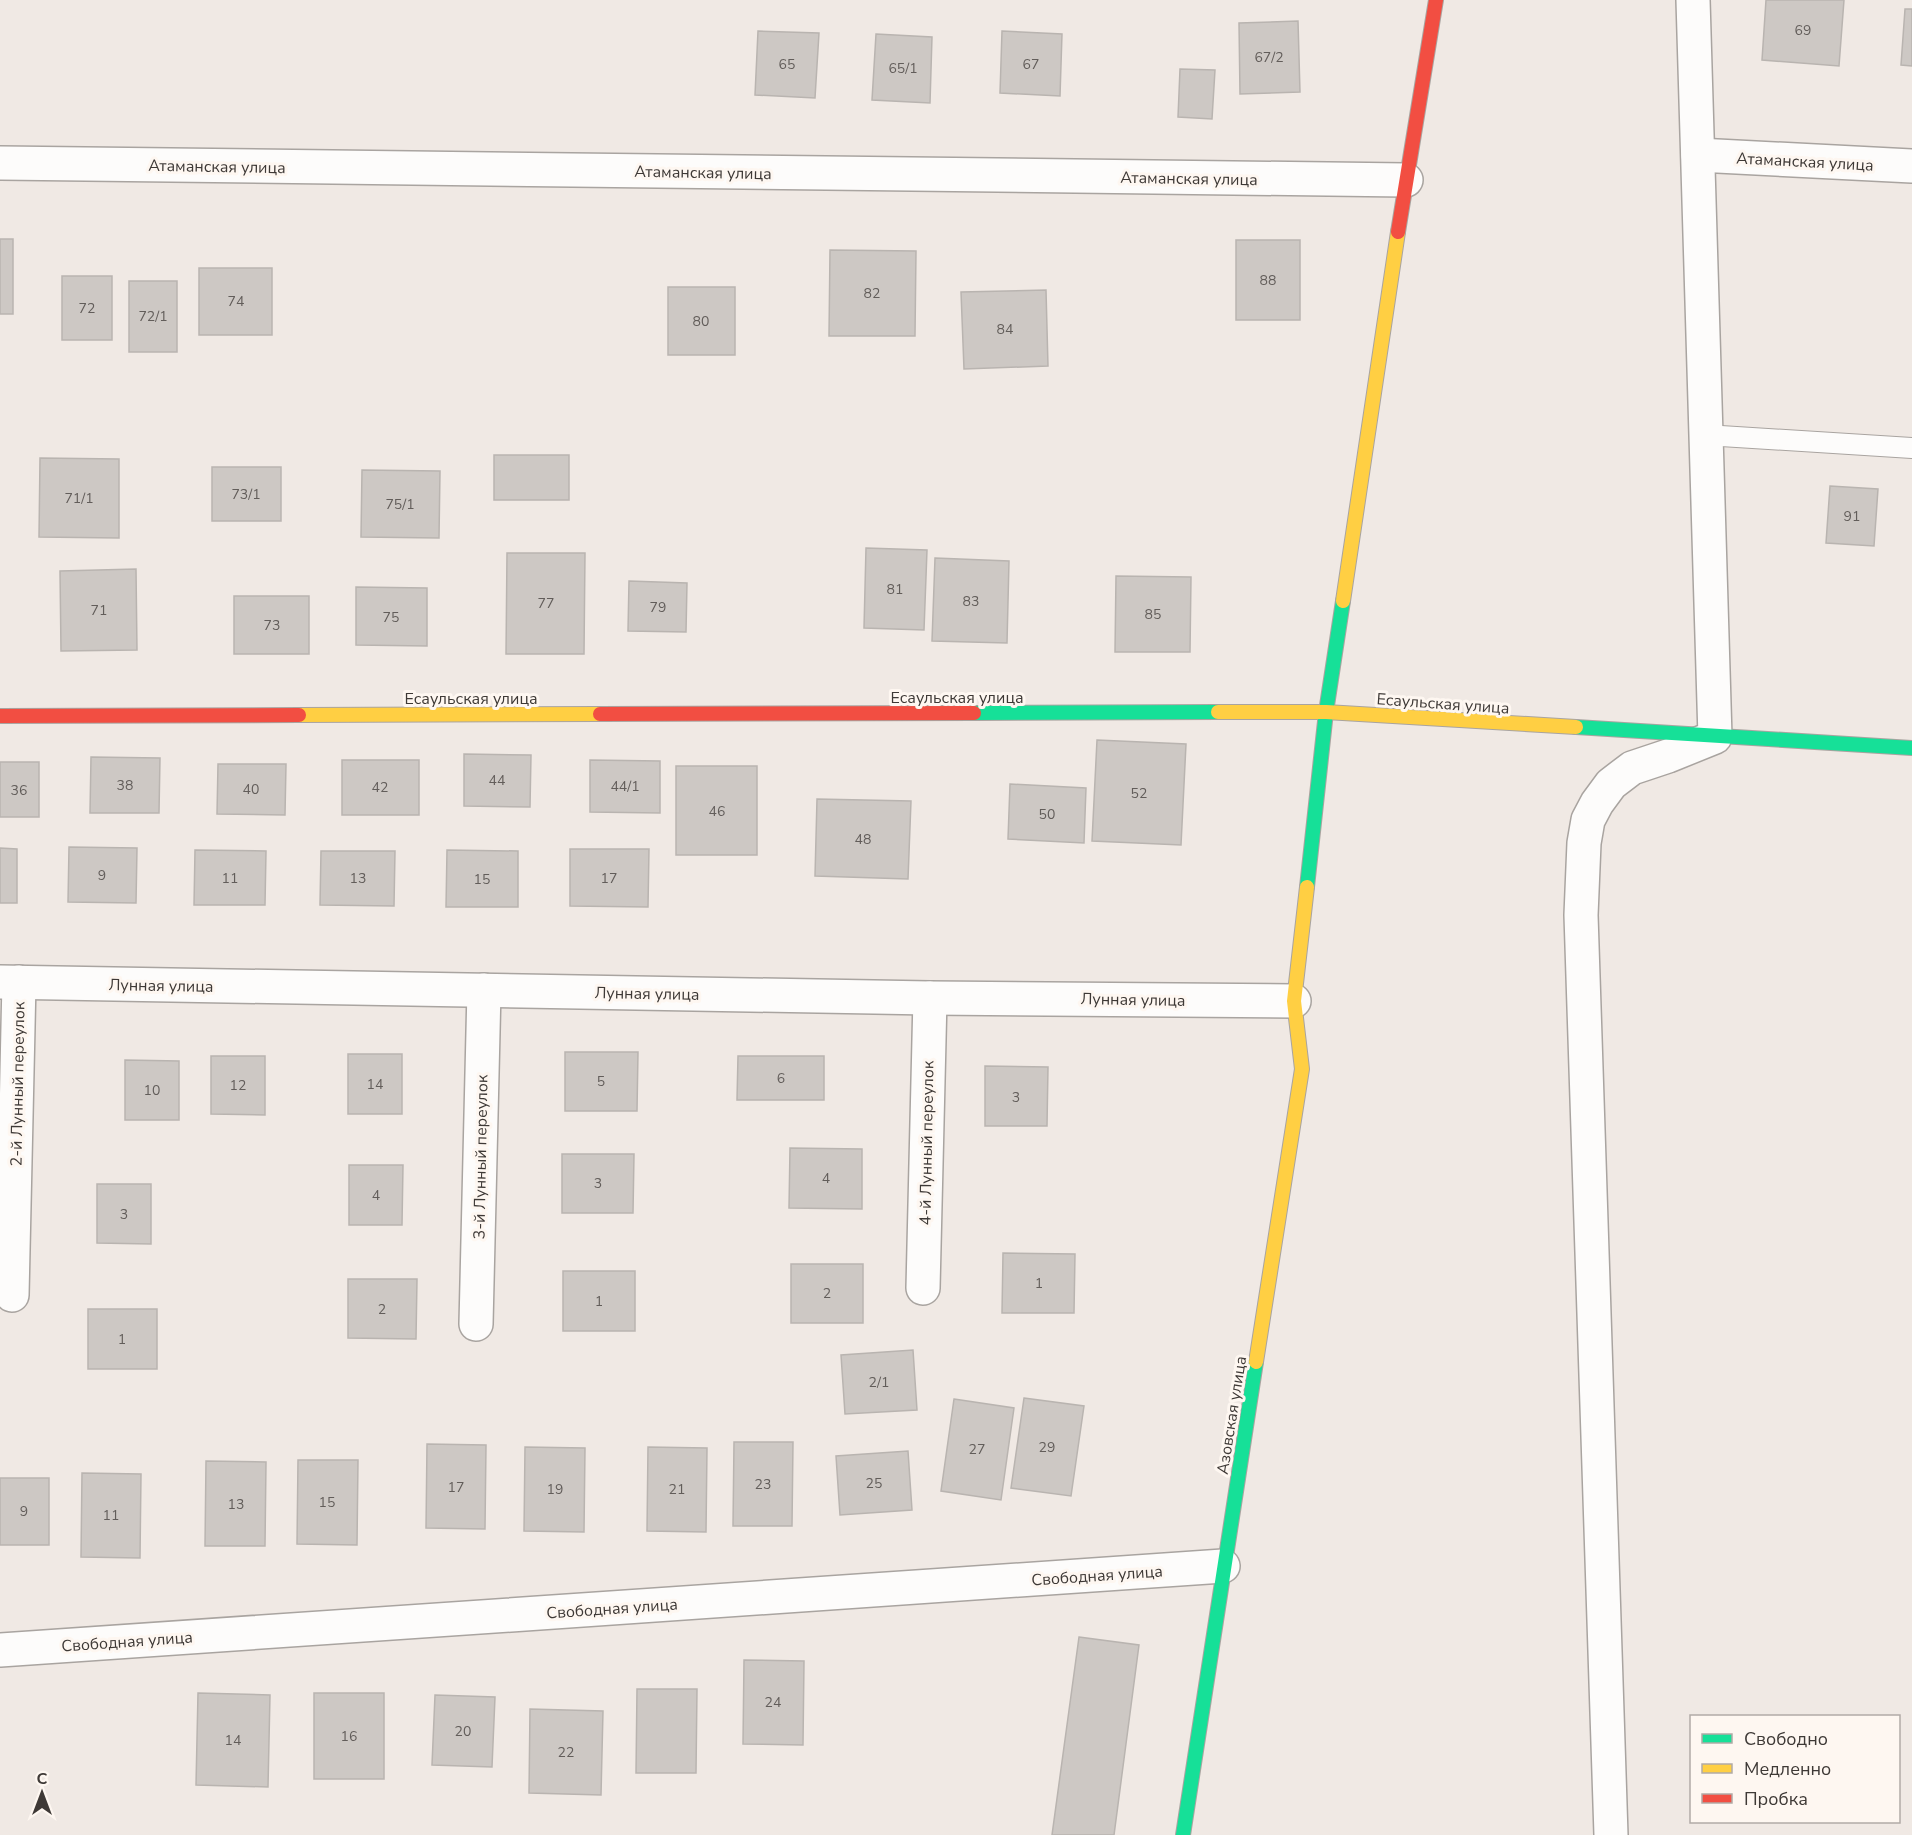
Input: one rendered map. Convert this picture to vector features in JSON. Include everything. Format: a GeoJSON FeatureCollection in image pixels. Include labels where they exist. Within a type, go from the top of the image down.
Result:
{"type":"FeatureCollection","features":[{"type":"Feature","properties":{"kind":"street","name":"Азовская улица"},"geometry":{"type":"LineString","coordinates":[[1183,1835],[1302,1069],[1294,1001],[1326,712],[1406,180],[1436,0]]}},
{"type":"Feature","properties":{"kind":"street"},"geometry":{"type":"LineString","coordinates":[[1611,1835],[1581,927],[1584,843],[1588,820],[1611,784],[1632,768],[1715,737],[1693,0]]}},
{"type":"Feature","properties":{"kind":"street","name":"Атаманская улица"},"geometry":{"type":"LineString","coordinates":[[1698,155],[1912,166]]}},
{"type":"Feature","properties":{"kind":"street","name":"Атаманская улица"},"geometry":{"type":"LineString","coordinates":[[0,164],[1406,180]]}},
{"type":"Feature","properties":{"kind":"street","name":"Есаульская улица"},"geometry":{"type":"LineString","coordinates":[[0,716],[1326,712],[1912,748]]}},
{"type":"Feature","properties":{"kind":"street","name":"Лунная улица"},"geometry":{"type":"LineString","coordinates":[[10,982],[930,998],[1294,1001]]}},
{"type":"Feature","properties":{"kind":"street","name":"2-й Лунный переулок"},"geometry":{"type":"LineString","coordinates":[[10,982],[12,1295]]}},
{"type":"Feature","properties":{"kind":"street","name":"3-й Лунный переулок"},"geometry":{"type":"LineString","coordinates":[[476,1324],[484,990]]}},
{"type":"Feature","properties":{"kind":"street","name":"4-й Лунный переулок"},"geometry":{"type":"LineString","coordinates":[[922,1288],[930,998]]}},
{"type":"Feature","properties":{"kind":"street","name":"Свободная улица"},"geometry":{"type":"LineString","coordinates":[[0,1650],[1224,1566]]}},
{"type":"Feature","properties":{"kind":"lane"},"geometry":{"type":"LineString","coordinates":[[1705,435],[1912,448]]}},
{"type":"Feature","properties":{"kind":"building"},"geometry":{"type":"Polygon","coordinates":[[[1766,0],[1844,0],[1839,66],[1762,60],[1766,0]]]}},
{"type":"Feature","properties":{"kind":"building"},"geometry":{"type":"Polygon","coordinates":[[[1905,9],[1912,9],[1912,66],[1901,65],[1905,9]]]}},
{"type":"Feature","properties":{"kind":"building"},"geometry":{"type":"Polygon","coordinates":[[[1298,21],[1300,92],[1240,94],[1239,23],[1298,21]]]}},
{"type":"Feature","properties":{"kind":"building"},"geometry":{"type":"Polygon","coordinates":[[[758,31],[819,33],[815,98],[755,95],[758,31]]]}},
{"type":"Feature","properties":{"kind":"building"},"geometry":{"type":"Polygon","coordinates":[[[1002,31],[1062,34],[1060,96],[1000,93],[1002,31]]]}},
{"type":"Feature","properties":{"kind":"building"},"geometry":{"type":"Polygon","coordinates":[[[876,34],[932,37],[930,103],[872,100],[876,34]]]}},
{"type":"Feature","properties":{"kind":"building"},"geometry":{"type":"Polygon","coordinates":[[[1180,69],[1215,70],[1212,119],[1178,117],[1180,69]]]}},
{"type":"Feature","properties":{"kind":"building"},"geometry":{"type":"Polygon","coordinates":[[[0,239],[13,239],[13,314],[0,314],[0,239]]]}},
{"type":"Feature","properties":{"kind":"building"},"geometry":{"type":"Polygon","coordinates":[[[1236,240],[1300,240],[1300,320],[1236,320],[1236,240]]]}},
{"type":"Feature","properties":{"kind":"building"},"geometry":{"type":"Polygon","coordinates":[[[830,250],[916,251],[915,336],[829,336],[830,250]]]}},
{"type":"Feature","properties":{"kind":"building"},"geometry":{"type":"Polygon","coordinates":[[[199,268],[272,268],[272,335],[199,335],[199,268]]]}},
{"type":"Feature","properties":{"kind":"building"},"geometry":{"type":"Polygon","coordinates":[[[62,276],[112,276],[112,340],[62,340],[62,276]]]}},
{"type":"Feature","properties":{"kind":"building"},"geometry":{"type":"Polygon","coordinates":[[[129,281],[177,281],[177,352],[129,352],[129,281]]]}},
{"type":"Feature","properties":{"kind":"building"},"geometry":{"type":"Polygon","coordinates":[[[668,287],[735,287],[735,355],[668,355],[668,287]]]}},
{"type":"Feature","properties":{"kind":"building"},"geometry":{"type":"Polygon","coordinates":[[[1046,290],[1048,366],[964,369],[961,292],[1046,290]]]}},
{"type":"Feature","properties":{"kind":"building"},"geometry":{"type":"Polygon","coordinates":[[[494,455],[569,455],[569,500],[494,500],[494,455]]]}},
{"type":"Feature","properties":{"kind":"building"},"geometry":{"type":"Polygon","coordinates":[[[40,458],[119,459],[119,538],[39,537],[40,458]]]}},
{"type":"Feature","properties":{"kind":"building"},"geometry":{"type":"Polygon","coordinates":[[[212,467],[281,467],[281,521],[212,521],[212,467]]]}},
{"type":"Feature","properties":{"kind":"building"},"geometry":{"type":"Polygon","coordinates":[[[362,470],[440,471],[439,538],[361,537],[362,470]]]}},
{"type":"Feature","properties":{"kind":"building"},"geometry":{"type":"Polygon","coordinates":[[[1830,486],[1878,489],[1874,546],[1826,543],[1830,486]]]}},
{"type":"Feature","properties":{"kind":"building"},"geometry":{"type":"Polygon","coordinates":[[[866,548],[927,550],[924,630],[864,628],[866,548]]]}},
{"type":"Feature","properties":{"kind":"building"},"geometry":{"type":"Polygon","coordinates":[[[507,553],[585,553],[584,654],[506,654],[507,553]]]}},
{"type":"Feature","properties":{"kind":"building"},"geometry":{"type":"Polygon","coordinates":[[[935,558],[1009,561],[1007,643],[932,641],[935,558]]]}},
{"type":"Feature","properties":{"kind":"building"},"geometry":{"type":"Polygon","coordinates":[[[136,569],[137,650],[61,651],[60,571],[136,569]]]}},
{"type":"Feature","properties":{"kind":"building"},"geometry":{"type":"Polygon","coordinates":[[[1116,576],[1191,577],[1190,652],[1115,652],[1116,576]]]}},
{"type":"Feature","properties":{"kind":"building"},"geometry":{"type":"Polygon","coordinates":[[[629,581],[687,583],[686,632],[628,631],[629,581]]]}},
{"type":"Feature","properties":{"kind":"building"},"geometry":{"type":"Polygon","coordinates":[[[356,587],[427,588],[427,646],[356,645],[356,587]]]}},
{"type":"Feature","properties":{"kind":"building"},"geometry":{"type":"Polygon","coordinates":[[[234,596],[309,596],[309,654],[234,654],[234,596]]]}},
{"type":"Feature","properties":{"kind":"building"},"geometry":{"type":"Polygon","coordinates":[[[1097,740],[1186,744],[1181,845],[1092,841],[1097,740]]]}},
{"type":"Feature","properties":{"kind":"building"},"geometry":{"type":"Polygon","coordinates":[[[464,754],[531,755],[530,807],[464,806],[464,754]]]}},
{"type":"Feature","properties":{"kind":"building"},"geometry":{"type":"Polygon","coordinates":[[[91,757],[160,758],[159,813],[90,813],[91,757]]]}},
{"type":"Feature","properties":{"kind":"building"},"geometry":{"type":"Polygon","coordinates":[[[342,760],[419,760],[419,815],[342,815],[342,760]]]}},
{"type":"Feature","properties":{"kind":"building"},"geometry":{"type":"Polygon","coordinates":[[[590,760],[660,761],[660,813],[590,812],[590,760]]]}},
{"type":"Feature","properties":{"kind":"building"},"geometry":{"type":"Polygon","coordinates":[[[0,762],[39,762],[39,817],[0,817],[0,762]]]}},
{"type":"Feature","properties":{"kind":"building"},"geometry":{"type":"Polygon","coordinates":[[[218,764],[286,764],[285,815],[217,814],[218,764]]]}},
{"type":"Feature","properties":{"kind":"building"},"geometry":{"type":"Polygon","coordinates":[[[676,766],[757,766],[757,855],[676,855],[676,766]]]}},
{"type":"Feature","properties":{"kind":"building"},"geometry":{"type":"Polygon","coordinates":[[[1010,784],[1086,788],[1084,843],[1008,839],[1010,784]]]}},
{"type":"Feature","properties":{"kind":"building"},"geometry":{"type":"Polygon","coordinates":[[[817,799],[911,801],[908,879],[815,876],[817,799]]]}},
{"type":"Feature","properties":{"kind":"building"},"geometry":{"type":"Polygon","coordinates":[[[69,847],[137,848],[136,903],[68,902],[69,847]]]}},
{"type":"Feature","properties":{"kind":"building"},"geometry":{"type":"Polygon","coordinates":[[[0,848],[17,849],[17,903],[0,903],[0,848]]]}},
{"type":"Feature","properties":{"kind":"building"},"geometry":{"type":"Polygon","coordinates":[[[570,849],[649,849],[648,907],[570,906],[570,849]]]}},
{"type":"Feature","properties":{"kind":"building"},"geometry":{"type":"Polygon","coordinates":[[[195,850],[266,851],[265,905],[194,905],[195,850]]]}},
{"type":"Feature","properties":{"kind":"building"},"geometry":{"type":"Polygon","coordinates":[[[447,850],[518,851],[518,907],[446,907],[447,850]]]}},
{"type":"Feature","properties":{"kind":"building"},"geometry":{"type":"Polygon","coordinates":[[[321,851],[395,851],[394,906],[320,905],[321,851]]]}},
{"type":"Feature","properties":{"kind":"building"},"geometry":{"type":"Polygon","coordinates":[[[565,1052],[638,1052],[637,1111],[565,1111],[565,1052]]]}},
{"type":"Feature","properties":{"kind":"building"},"geometry":{"type":"Polygon","coordinates":[[[348,1054],[402,1054],[402,1114],[348,1114],[348,1054]]]}},
{"type":"Feature","properties":{"kind":"building"},"geometry":{"type":"Polygon","coordinates":[[[211,1056],[265,1056],[265,1115],[211,1114],[211,1056]]]}},
{"type":"Feature","properties":{"kind":"building"},"geometry":{"type":"Polygon","coordinates":[[[738,1056],[824,1056],[824,1100],[737,1100],[738,1056]]]}},
{"type":"Feature","properties":{"kind":"building"},"geometry":{"type":"Polygon","coordinates":[[[125,1060],[179,1061],[179,1120],[125,1120],[125,1060]]]}},
{"type":"Feature","properties":{"kind":"building"},"geometry":{"type":"Polygon","coordinates":[[[985,1066],[1048,1067],[1047,1126],[985,1126],[985,1066]]]}},
{"type":"Feature","properties":{"kind":"building"},"geometry":{"type":"Polygon","coordinates":[[[790,1148],[862,1149],[862,1209],[789,1208],[790,1148]]]}},
{"type":"Feature","properties":{"kind":"building"},"geometry":{"type":"Polygon","coordinates":[[[562,1154],[634,1154],[633,1213],[562,1213],[562,1154]]]}},
{"type":"Feature","properties":{"kind":"building"},"geometry":{"type":"Polygon","coordinates":[[[349,1165],[403,1165],[402,1225],[349,1225],[349,1165]]]}},
{"type":"Feature","properties":{"kind":"building"},"geometry":{"type":"Polygon","coordinates":[[[97,1184],[151,1184],[151,1244],[97,1243],[97,1184]]]}},
{"type":"Feature","properties":{"kind":"building"},"geometry":{"type":"Polygon","coordinates":[[[1003,1253],[1075,1254],[1074,1313],[1002,1313],[1003,1253]]]}},
{"type":"Feature","properties":{"kind":"building"},"geometry":{"type":"Polygon","coordinates":[[[791,1264],[863,1264],[863,1323],[791,1323],[791,1264]]]}},
{"type":"Feature","properties":{"kind":"building"},"geometry":{"type":"Polygon","coordinates":[[[563,1271],[635,1271],[635,1331],[563,1331],[563,1271]]]}},
{"type":"Feature","properties":{"kind":"building"},"geometry":{"type":"Polygon","coordinates":[[[348,1279],[417,1279],[416,1339],[348,1338],[348,1279]]]}},
{"type":"Feature","properties":{"kind":"building"},"geometry":{"type":"Polygon","coordinates":[[[88,1309],[157,1309],[157,1369],[88,1369],[88,1309]]]}},
{"type":"Feature","properties":{"kind":"building"},"geometry":{"type":"Polygon","coordinates":[[[913,1350],[917,1410],[845,1414],[841,1355],[913,1350]]]}},
{"type":"Feature","properties":{"kind":"building"},"geometry":{"type":"Polygon","coordinates":[[[1024,1398],[1084,1406],[1071,1496],[1011,1488],[1024,1398]]]}},
{"type":"Feature","properties":{"kind":"building"},"geometry":{"type":"Polygon","coordinates":[[[954,1399],[1014,1408],[1001,1500],[941,1491],[954,1399]]]}},
{"type":"Feature","properties":{"kind":"building"},"geometry":{"type":"Polygon","coordinates":[[[734,1442],[793,1442],[792,1526],[733,1526],[734,1442]]]}},
{"type":"Feature","properties":{"kind":"building"},"geometry":{"type":"Polygon","coordinates":[[[427,1444],[486,1445],[485,1529],[426,1528],[427,1444]]]}},
{"type":"Feature","properties":{"kind":"building"},"geometry":{"type":"Polygon","coordinates":[[[525,1447],[585,1448],[584,1532],[524,1531],[525,1447]]]}},
{"type":"Feature","properties":{"kind":"building"},"geometry":{"type":"Polygon","coordinates":[[[648,1447],[707,1448],[706,1532],[647,1531],[648,1447]]]}},
{"type":"Feature","properties":{"kind":"building"},"geometry":{"type":"Polygon","coordinates":[[[908,1451],[912,1510],[840,1515],[836,1456],[908,1451]]]}},
{"type":"Feature","properties":{"kind":"building"},"geometry":{"type":"Polygon","coordinates":[[[298,1460],[358,1460],[357,1545],[297,1544],[298,1460]]]}},
{"type":"Feature","properties":{"kind":"building"},"geometry":{"type":"Polygon","coordinates":[[[206,1461],[266,1462],[265,1546],[205,1546],[206,1461]]]}},
{"type":"Feature","properties":{"kind":"building"},"geometry":{"type":"Polygon","coordinates":[[[82,1473],[141,1474],[140,1558],[81,1557],[82,1473]]]}},
{"type":"Feature","properties":{"kind":"building"},"geometry":{"type":"Polygon","coordinates":[[[0,1478],[49,1478],[49,1545],[0,1545],[0,1478]]]}},
{"type":"Feature","properties":{"kind":"building"},"geometry":{"type":"Polygon","coordinates":[[[1079,1637],[1139,1645],[1114,1835],[1052,1835],[1079,1637]]]}},
{"type":"Feature","properties":{"kind":"building"},"geometry":{"type":"Polygon","coordinates":[[[744,1660],[804,1661],[803,1745],[743,1744],[744,1660]]]}},
{"type":"Feature","properties":{"kind":"building"},"geometry":{"type":"Polygon","coordinates":[[[637,1689],[697,1689],[696,1773],[636,1773],[637,1689]]]}},
{"type":"Feature","properties":{"kind":"building"},"geometry":{"type":"Polygon","coordinates":[[[198,1693],[270,1695],[268,1787],[196,1785],[198,1693]]]}},
{"type":"Feature","properties":{"kind":"building"},"geometry":{"type":"Polygon","coordinates":[[[314,1693],[384,1693],[384,1779],[314,1779],[314,1693]]]}},
{"type":"Feature","properties":{"kind":"building"},"geometry":{"type":"Polygon","coordinates":[[[435,1695],[495,1697],[492,1767],[432,1765],[435,1695]]]}},
{"type":"Feature","properties":{"kind":"building"},"geometry":{"type":"Polygon","coordinates":[[[530,1709],[603,1711],[601,1795],[529,1793],[530,1709]]]}},
{"type":"Feature","properties":{"kind":"traffic: fast"},"geometry":{"type":"LineString","coordinates":[[1307,887],[1326,712],[1343,601]]}},
{"type":"Feature","properties":{"kind":"traffic: fast"},"geometry":{"type":"LineString","coordinates":[[974,713],[1218,712]]}},
{"type":"Feature","properties":{"kind":"traffic: fast"},"geometry":{"type":"LineString","coordinates":[[1576,727],[1912,748]]}},
{"type":"Feature","properties":{"kind":"traffic: fast"},"geometry":{"type":"LineString","coordinates":[[1183,1835],[1256,1362]]}},
{"type":"Feature","properties":{"kind":"traffic: slow"},"geometry":{"type":"LineString","coordinates":[[1343,601],[1398,232]]}},
{"type":"Feature","properties":{"kind":"traffic: slow"},"geometry":{"type":"LineString","coordinates":[[1218,712],[1326,712],[1576,727]]}},
{"type":"Feature","properties":{"kind":"traffic: slow"},"geometry":{"type":"LineString","coordinates":[[299,715],[600,714]]}},
{"type":"Feature","properties":{"kind":"traffic: slow"},"geometry":{"type":"LineString","coordinates":[[1256,1362],[1302,1069],[1294,1001],[1307,887]]}},
{"type":"Feature","properties":{"kind":"traffic: jam"},"geometry":{"type":"LineString","coordinates":[[1398,232],[1436,0]]}},
{"type":"Feature","properties":{"kind":"traffic: jam"},"geometry":{"type":"LineString","coordinates":[[600,714],[974,713]]}},
{"type":"Feature","properties":{"kind":"traffic: jam"},"geometry":{"type":"LineString","coordinates":[[0,716],[299,715]]}}]}
